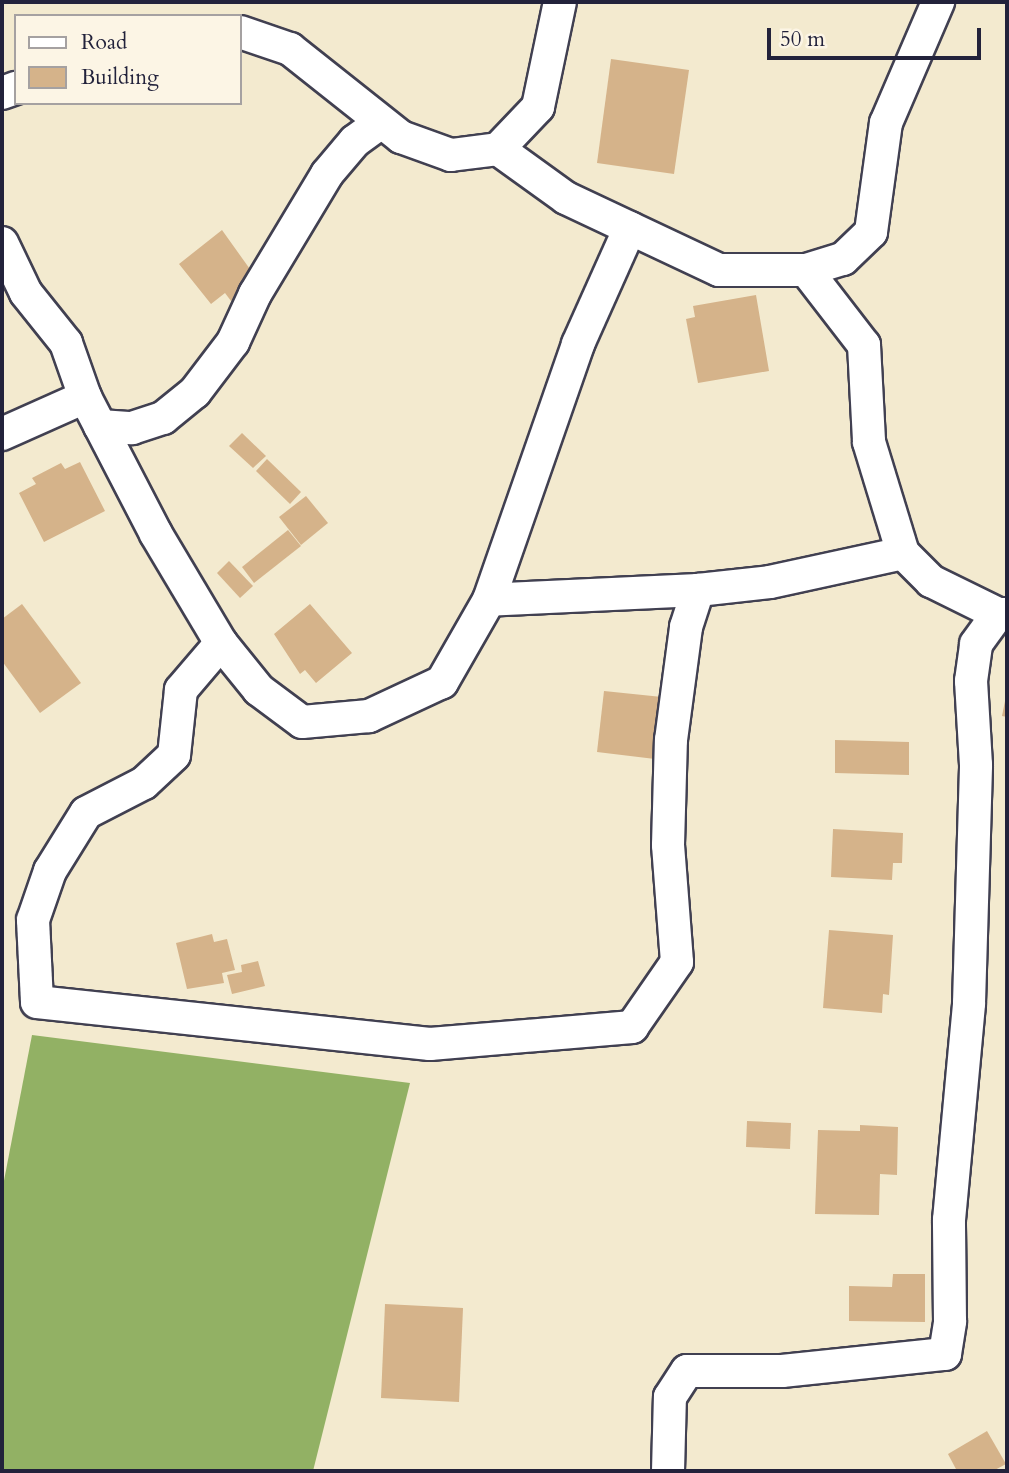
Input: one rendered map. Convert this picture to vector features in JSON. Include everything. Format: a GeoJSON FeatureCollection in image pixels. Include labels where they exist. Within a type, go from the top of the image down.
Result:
{"type":"FeatureCollection","features":[{"type":"Feature","properties":{"kind":"street"},"geometry":{"type":"LineString","coordinates":[[242,33],[290,49],[401,137],[451,155],[498,149],[538,107],[560,2]]}},
{"type":"Feature","properties":{"kind":"street"},"geometry":{"type":"LineString","coordinates":[[498,149],[566,198],[719,270],[806,270],[844,260],[871,232],[886,123],[938,2]]}},
{"type":"Feature","properties":{"kind":"street"},"geometry":{"type":"LineString","coordinates":[[100,426],[132,428],[163,418],[195,393],[233,342],[255,294],[327,174],[355,141],[381,122]]}},
{"type":"Feature","properties":{"kind":"street"},"geometry":{"type":"LineString","coordinates":[[2,243],[26,293],[66,343],[85,397],[156,534],[221,643],[259,690],[302,722],[369,716],[442,682],[489,600],[578,344],[630,228]]}},
{"type":"Feature","properties":{"kind":"street"},"geometry":{"type":"LineString","coordinates":[[667,1471],[670,1396],[687,1371],[782,1371],[946,1354],[950,1321],[949,1220],[969,1003],[976,765],[971,681],[976,644],[1003,614],[931,581],[903,553],[869,442],[864,345],[806,270]]}},
{"type":"Feature","properties":{"kind":"street"},"geometry":{"type":"LineString","coordinates":[[2,434],[85,397]]}},
{"type":"Feature","properties":{"kind":"street"},"geometry":{"type":"LineString","coordinates":[[489,600],[698,590],[770,582],[903,553]]}},
{"type":"Feature","properties":{"kind":"street"},"geometry":{"type":"LineString","coordinates":[[221,643],[181,690],[174,755],[144,783],[86,813],[50,871],[33,920],[37,1002],[430,1044],[632,1027],[677,962],[668,845],[671,740],[686,627],[698,590]]}},
{"type":"Feature","properties":{"kind":"green space"},"geometry":{"type":"Polygon","coordinates":[[[32,1035],[410,1083],[313,1471],[2,1471],[2,1191],[32,1035]]]}},
{"type":"Feature","properties":{"kind":"building"},"geometry":{"type":"Polygon","coordinates":[[[611,59],[689,70],[674,174],[597,163],[611,59]]]}},
{"type":"Feature","properties":{"kind":"building"},"geometry":{"type":"Polygon","coordinates":[[[222,230],[252,272],[246,276],[253,284],[231,301],[225,293],[211,304],[179,264],[222,230]]]}},
{"type":"Feature","properties":{"kind":"building"},"geometry":{"type":"Polygon","coordinates":[[[756,295],[769,371],[698,383],[686,319],[695,317],[693,306],[756,295]]]}},
{"type":"Feature","properties":{"kind":"building"},"geometry":{"type":"Polygon","coordinates":[[[242,433],[266,456],[253,468],[229,446],[242,433]]]}},
{"type":"Feature","properties":{"kind":"building"},"geometry":{"type":"Polygon","coordinates":[[[267,459],[301,492],[290,504],[256,471],[267,459]]]}},
{"type":"Feature","properties":{"kind":"building"},"geometry":{"type":"Polygon","coordinates":[[[80,462],[105,511],[44,542],[19,493],[36,484],[32,478],[61,463],[65,469],[80,462]]]}},
{"type":"Feature","properties":{"kind":"building"},"geometry":{"type":"Polygon","coordinates":[[[306,496],[328,523],[301,545],[279,517],[306,496]]]}},
{"type":"Feature","properties":{"kind":"building"},"geometry":{"type":"Polygon","coordinates":[[[288,530],[301,546],[254,583],[242,567],[288,530]]]}},
{"type":"Feature","properties":{"kind":"building"},"geometry":{"type":"Polygon","coordinates":[[[229,561],[253,586],[240,598],[217,573],[229,561]]]}},
{"type":"Feature","properties":{"kind":"building"},"geometry":{"type":"Polygon","coordinates":[[[22,604],[81,683],[40,713],[2,661],[2,619],[22,604]]]}},
{"type":"Feature","properties":{"kind":"building"},"geometry":{"type":"Polygon","coordinates":[[[310,604],[352,653],[316,683],[305,670],[300,674],[274,634],[310,604]]]}},
{"type":"Feature","properties":{"kind":"building"},"geometry":{"type":"Polygon","coordinates":[[[604,691],[662,697],[655,759],[597,752],[604,691]]]}},
{"type":"Feature","properties":{"kind":"building"},"geometry":{"type":"Polygon","coordinates":[[[1007,696],[1007,717],[1002,716],[1007,696]]]}},
{"type":"Feature","properties":{"kind":"building"},"geometry":{"type":"Polygon","coordinates":[[[835,740],[909,742],[909,775],[835,773],[835,740]]]}},
{"type":"Feature","properties":{"kind":"building"},"geometry":{"type":"Polygon","coordinates":[[[833,829],[903,833],[902,863],[893,863],[892,880],[831,877],[833,829]]]}},
{"type":"Feature","properties":{"kind":"building"},"geometry":{"type":"Polygon","coordinates":[[[829,930],[893,935],[889,995],[883,994],[882,1013],[823,1008],[829,930]]]}},
{"type":"Feature","properties":{"kind":"building"},"geometry":{"type":"Polygon","coordinates":[[[212,934],[214,942],[227,939],[235,970],[222,973],[224,983],[187,989],[176,943],[212,934]]]}},
{"type":"Feature","properties":{"kind":"building"},"geometry":{"type":"Polygon","coordinates":[[[258,961],[265,986],[232,994],[227,975],[242,972],[241,965],[258,961]]]}},
{"type":"Feature","properties":{"kind":"building"},"geometry":{"type":"Polygon","coordinates":[[[747,1121],[791,1123],[790,1149],[746,1147],[747,1121]]]}},
{"type":"Feature","properties":{"kind":"building"},"geometry":{"type":"Polygon","coordinates":[[[860,1125],[898,1127],[897,1175],[880,1174],[879,1215],[815,1214],[818,1130],[860,1131],[860,1125]]]}},
{"type":"Feature","properties":{"kind":"building"},"geometry":{"type":"Polygon","coordinates":[[[893,1274],[925,1274],[925,1322],[849,1321],[849,1286],[892,1287],[893,1274]]]}},
{"type":"Feature","properties":{"kind":"building"},"geometry":{"type":"Polygon","coordinates":[[[385,1304],[463,1308],[459,1402],[381,1398],[385,1304]]]}},
{"type":"Feature","properties":{"kind":"building"},"geometry":{"type":"Polygon","coordinates":[[[987,1431],[1006,1464],[993,1471],[957,1471],[948,1454],[987,1431]]]}}]}
